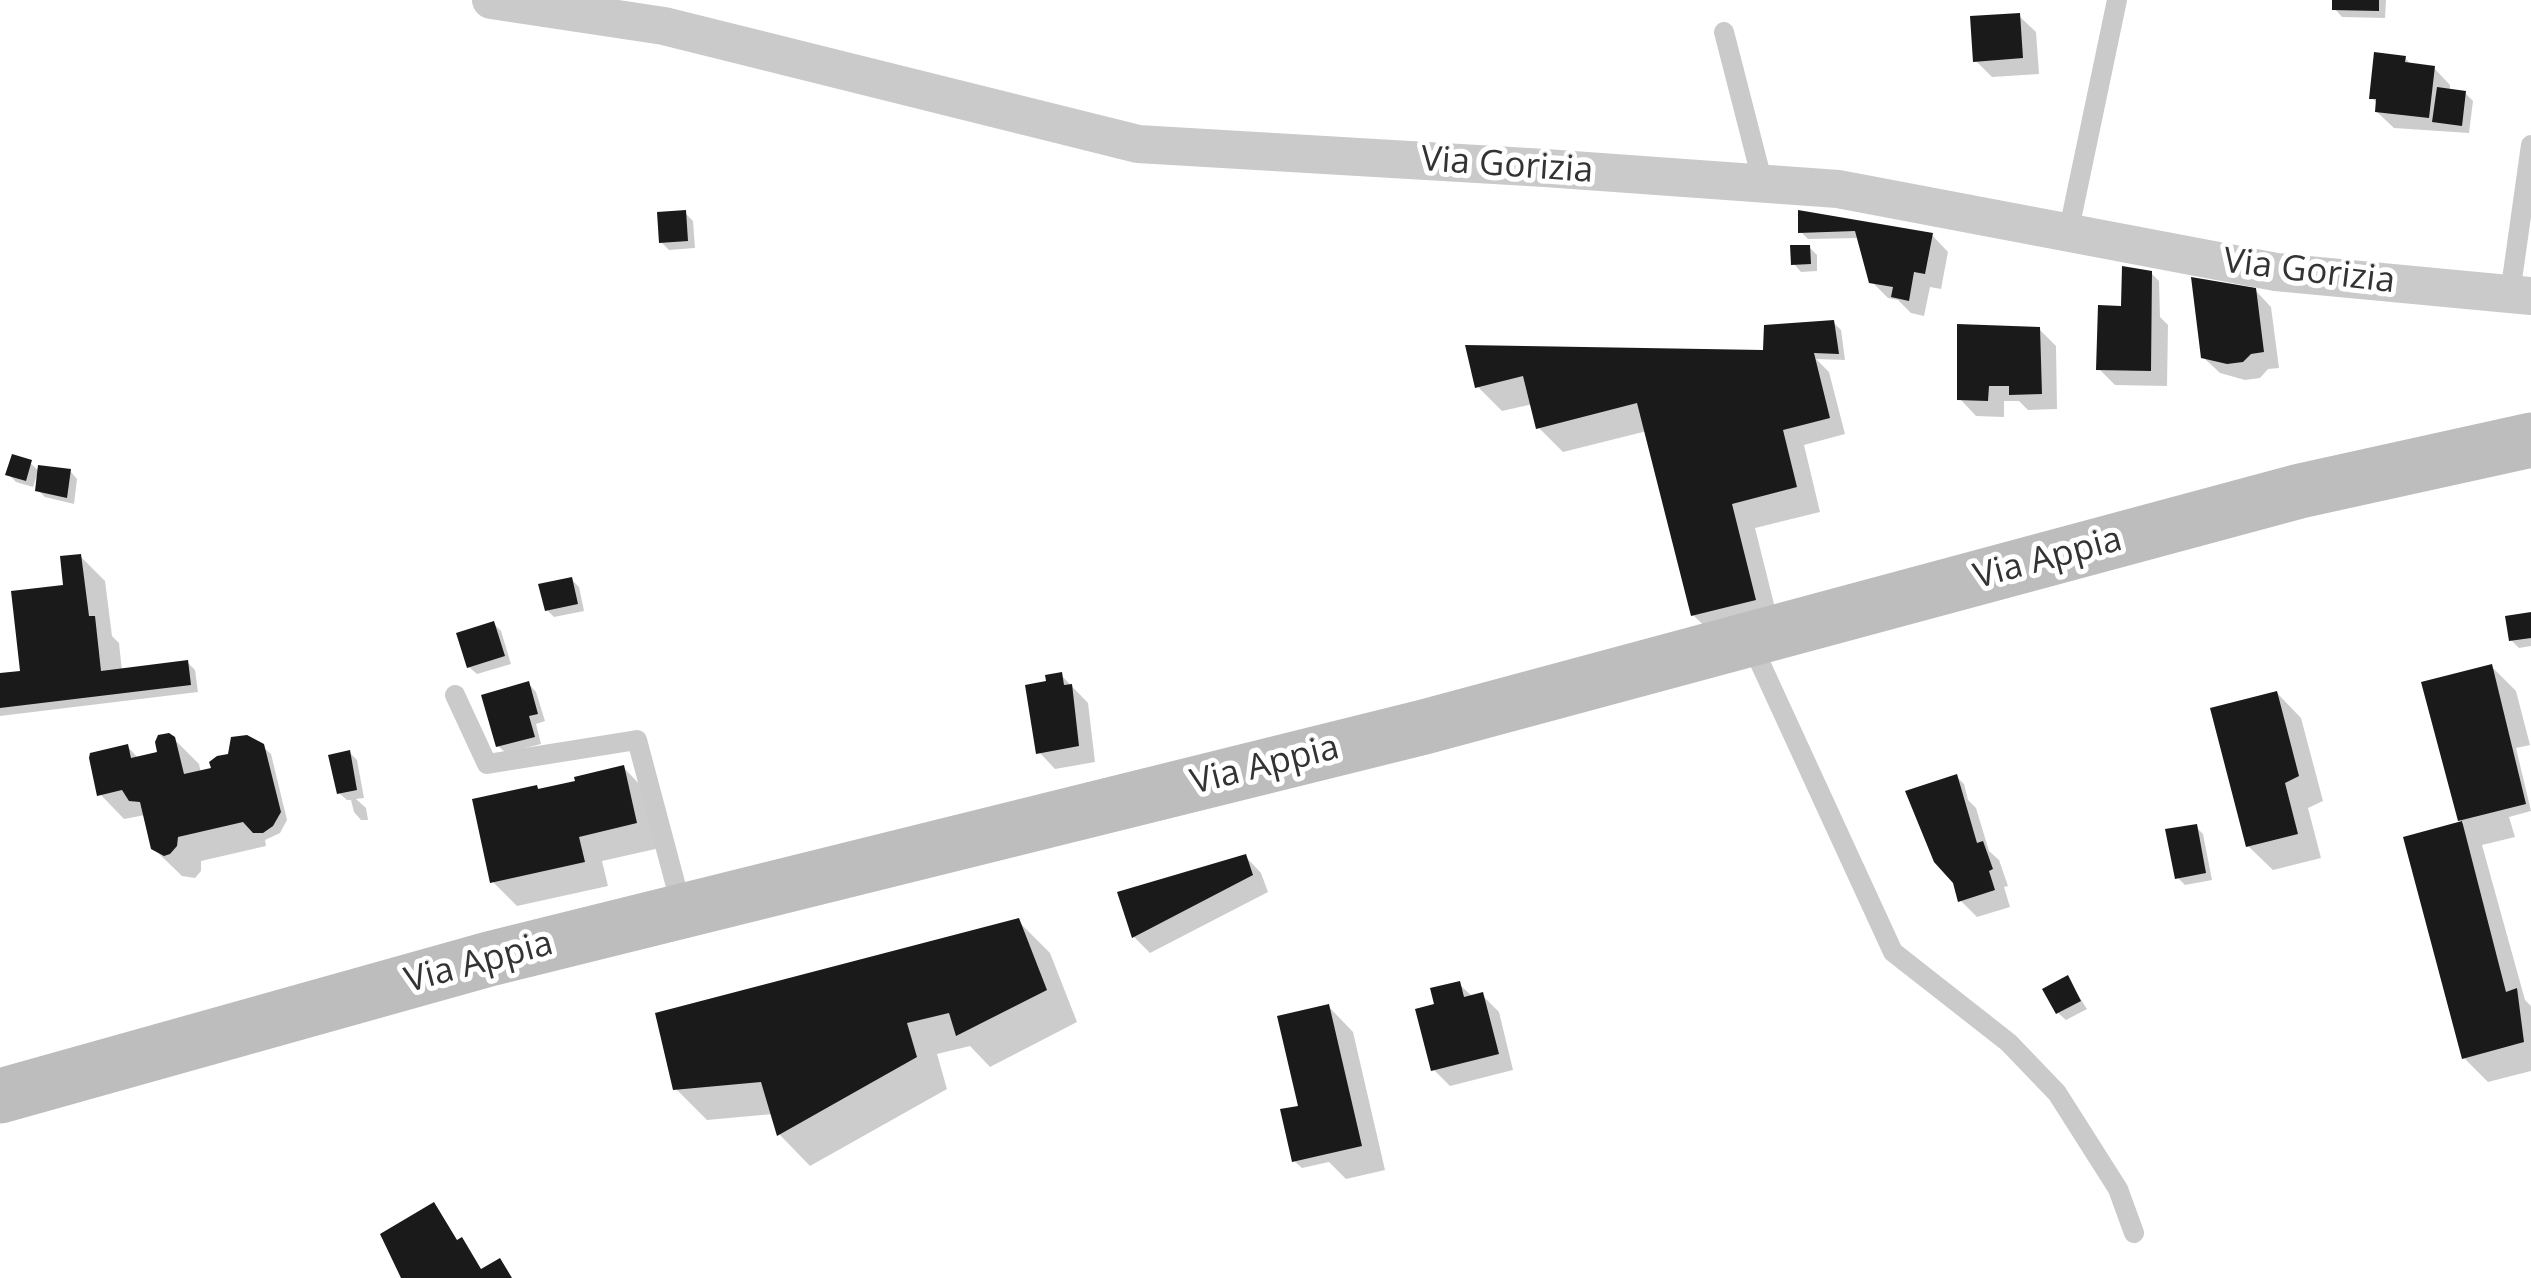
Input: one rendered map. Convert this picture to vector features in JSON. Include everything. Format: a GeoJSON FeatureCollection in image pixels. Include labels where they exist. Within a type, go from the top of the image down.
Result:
{"type":"FeatureCollection","features":[{"type":"Feature","properties":{"kind":"main road","name":"Via Appia"},"geometry":{"type":"LineString","coordinates":[[0,1096],[489,959],[1424,727],[2300,491],[2531,440]]}},
{"type":"Feature","properties":{"kind":"street","name":"Via Gorizia"},"geometry":{"type":"LineString","coordinates":[[492,0],[664,26],[1138,144],[1838,189],[2276,272],[2520,295]]}},
{"type":"Feature","properties":{"kind":"lane"},"geometry":{"type":"LineString","coordinates":[[2068,234],[2117,0]]}},
{"type":"Feature","properties":{"kind":"lane"},"geometry":{"type":"LineString","coordinates":[[1724,32],[1764,184]]}},
{"type":"Feature","properties":{"kind":"lane"},"geometry":{"type":"LineString","coordinates":[[2520,295],[2531,145]]}},
{"type":"Feature","properties":{"kind":"lane"},"geometry":{"type":"LineString","coordinates":[[1749,639],[1894,952],[2008,1042],[2057,1093],[2118,1189],[2134,1233]]}},
{"type":"Feature","properties":{"kind":"lane"},"geometry":{"type":"LineString","coordinates":[[455,695],[487,764],[637,740],[682,911]]}},
{"type":"Feature","properties":{"kind":"building"},"geometry":{"type":"Polygon","coordinates":[[[2332,0],[2379,0],[2379,11],[2332,10],[2332,0]]]}},
{"type":"Feature","properties":{"kind":"building"},"geometry":{"type":"Polygon","coordinates":[[[2020,13],[2023,58],[1973,62],[1970,16],[2020,13]]]}},
{"type":"Feature","properties":{"kind":"building"},"geometry":{"type":"Polygon","coordinates":[[[2374,52],[2406,56],[2405,62],[2435,66],[2429,118],[2375,112],[2376,99],[2369,99],[2374,52]]]}},
{"type":"Feature","properties":{"kind":"building"},"geometry":{"type":"Polygon","coordinates":[[[2437,87],[2466,91],[2462,126],[2432,122],[2437,87]]]}},
{"type":"Feature","properties":{"kind":"building"},"geometry":{"type":"Polygon","coordinates":[[[686,210],[688,241],[659,243],[657,212],[686,210]]]}},
{"type":"Feature","properties":{"kind":"building"},"geometry":{"type":"Polygon","coordinates":[[[1798,210],[1933,233],[1925,274],[1914,272],[1909,301],[1891,297],[1893,287],[1869,283],[1855,231],[1798,233],[1798,210]]]}},
{"type":"Feature","properties":{"kind":"building"},"geometry":{"type":"Polygon","coordinates":[[[1790,245],[1810,245],[1811,264],[1791,265],[1790,245]]]}},
{"type":"Feature","properties":{"kind":"building"},"geometry":{"type":"Polygon","coordinates":[[[2122,266],[2152,271],[2151,371],[2096,370],[2098,305],[2121,306],[2122,266]]]}},
{"type":"Feature","properties":{"kind":"building"},"geometry":{"type":"Polygon","coordinates":[[[2191,277],[2256,288],[2264,352],[2251,354],[2243,362],[2227,364],[2201,358],[2191,277]]]}},
{"type":"Feature","properties":{"kind":"building"},"geometry":{"type":"Polygon","coordinates":[[[1834,320],[1839,354],[1814,353],[1830,418],[1783,430],[1797,487],[1732,504],[1756,600],[1691,616],[1637,403],[1536,429],[1523,376],[1475,388],[1465,345],[1763,350],[1764,325],[1834,320]]]}},
{"type":"Feature","properties":{"kind":"building"},"geometry":{"type":"Polygon","coordinates":[[[1957,324],[2040,327],[2042,394],[2009,395],[2009,386],[1989,386],[1988,401],[1957,400],[1957,324]]]}},
{"type":"Feature","properties":{"kind":"building"},"geometry":{"type":"Polygon","coordinates":[[[12,454],[32,460],[26,481],[5,475],[12,454]]]}},
{"type":"Feature","properties":{"kind":"building"},"geometry":{"type":"Polygon","coordinates":[[[38,465],[71,469],[67,498],[35,491],[38,465]]]}},
{"type":"Feature","properties":{"kind":"building"},"geometry":{"type":"Polygon","coordinates":[[[81,554],[89,616],[95,616],[101,671],[188,660],[191,685],[0,708],[0,673],[20,671],[11,591],[63,585],[60,556],[81,554]]]}},
{"type":"Feature","properties":{"kind":"building"},"geometry":{"type":"Polygon","coordinates":[[[572,577],[578,604],[545,611],[538,584],[572,577]]]}},
{"type":"Feature","properties":{"kind":"building"},"geometry":{"type":"Polygon","coordinates":[[[2531,612],[2531,638],[2509,641],[2505,616],[2531,612]]]}},
{"type":"Feature","properties":{"kind":"building"},"geometry":{"type":"Polygon","coordinates":[[[494,621],[505,656],[467,668],[456,633],[494,621]]]}},
{"type":"Feature","properties":{"kind":"building"},"geometry":{"type":"Polygon","coordinates":[[[2492,664],[2526,804],[2458,821],[2421,682],[2492,664]]]}},
{"type":"Feature","properties":{"kind":"building"},"geometry":{"type":"Polygon","coordinates":[[[1062,672],[1064,685],[1072,684],[1079,746],[1036,754],[1025,685],[1046,681],[1045,675],[1062,672]]]}},
{"type":"Feature","properties":{"kind":"building"},"geometry":{"type":"Polygon","coordinates":[[[529,681],[538,714],[529,716],[535,737],[496,747],[481,695],[529,681]]]}},
{"type":"Feature","properties":{"kind":"building"},"geometry":{"type":"Polygon","coordinates":[[[2277,691],[2299,776],[2285,783],[2298,834],[2246,847],[2210,708],[2277,691]]]}},
{"type":"Feature","properties":{"kind":"building"},"geometry":{"type":"Polygon","coordinates":[[[169,733],[175,737],[184,774],[211,768],[209,762],[228,754],[231,737],[247,735],[264,744],[281,812],[273,826],[263,833],[253,833],[243,822],[178,837],[177,846],[164,856],[151,849],[140,802],[129,801],[122,790],[97,796],[89,758],[90,753],[128,744],[131,758],[157,752],[158,735],[169,733]]]}},
{"type":"Feature","properties":{"kind":"building"},"geometry":{"type":"Polygon","coordinates":[[[350,750],[357,790],[337,794],[328,755],[350,750]]]}},
{"type":"Feature","properties":{"kind":"building"},"geometry":{"type":"Polygon","coordinates":[[[624,765],[637,823],[579,837],[585,862],[490,883],[472,799],[575,781],[574,777],[624,765]]]}},
{"type":"Feature","properties":{"kind":"building"},"geometry":{"type":"Polygon","coordinates":[[[1957,774],[1977,843],[1983,841],[1993,869],[1989,871],[1995,890],[1958,902],[1953,883],[1934,862],[1905,791],[1957,774]]]}},
{"type":"Feature","properties":{"kind":"building"},"geometry":{"type":"Polygon","coordinates":[[[2462,821],[2506,992],[2517,988],[2524,1042],[2462,1059],[2403,837],[2462,821]]]}},
{"type":"Feature","properties":{"kind":"building"},"geometry":{"type":"Polygon","coordinates":[[[2197,824],[2206,873],[2175,879],[2165,829],[2197,824]]]}},
{"type":"Feature","properties":{"kind":"building"},"geometry":{"type":"Polygon","coordinates":[[[1246,854],[1253,875],[1132,938],[1117,892],[1246,854]]]}},
{"type":"Feature","properties":{"kind":"building"},"geometry":{"type":"Polygon","coordinates":[[[1019,918],[1047,990],[956,1036],[949,1013],[907,1023],[917,1057],[777,1136],[761,1082],[673,1090],[655,1013],[1019,918]]]}},
{"type":"Feature","properties":{"kind":"building"},"geometry":{"type":"Polygon","coordinates":[[[2068,975],[2081,1001],[2056,1014],[2042,989],[2068,975]]]}},
{"type":"Feature","properties":{"kind":"building"},"geometry":{"type":"Polygon","coordinates":[[[1460,981],[1464,997],[1483,992],[1499,1054],[1431,1071],[1415,1009],[1434,1004],[1430,988],[1460,981]]]}},
{"type":"Feature","properties":{"kind":"building"},"geometry":{"type":"Polygon","coordinates":[[[1329,1004],[1362,1146],[1292,1162],[1280,1109],[1298,1106],[1277,1016],[1329,1004]]]}},
{"type":"Feature","properties":{"kind":"building"},"geometry":{"type":"Polygon","coordinates":[[[434,1202],[481,1269],[500,1258],[512,1278],[401,1278],[380,1234],[434,1202]]]}}]}
